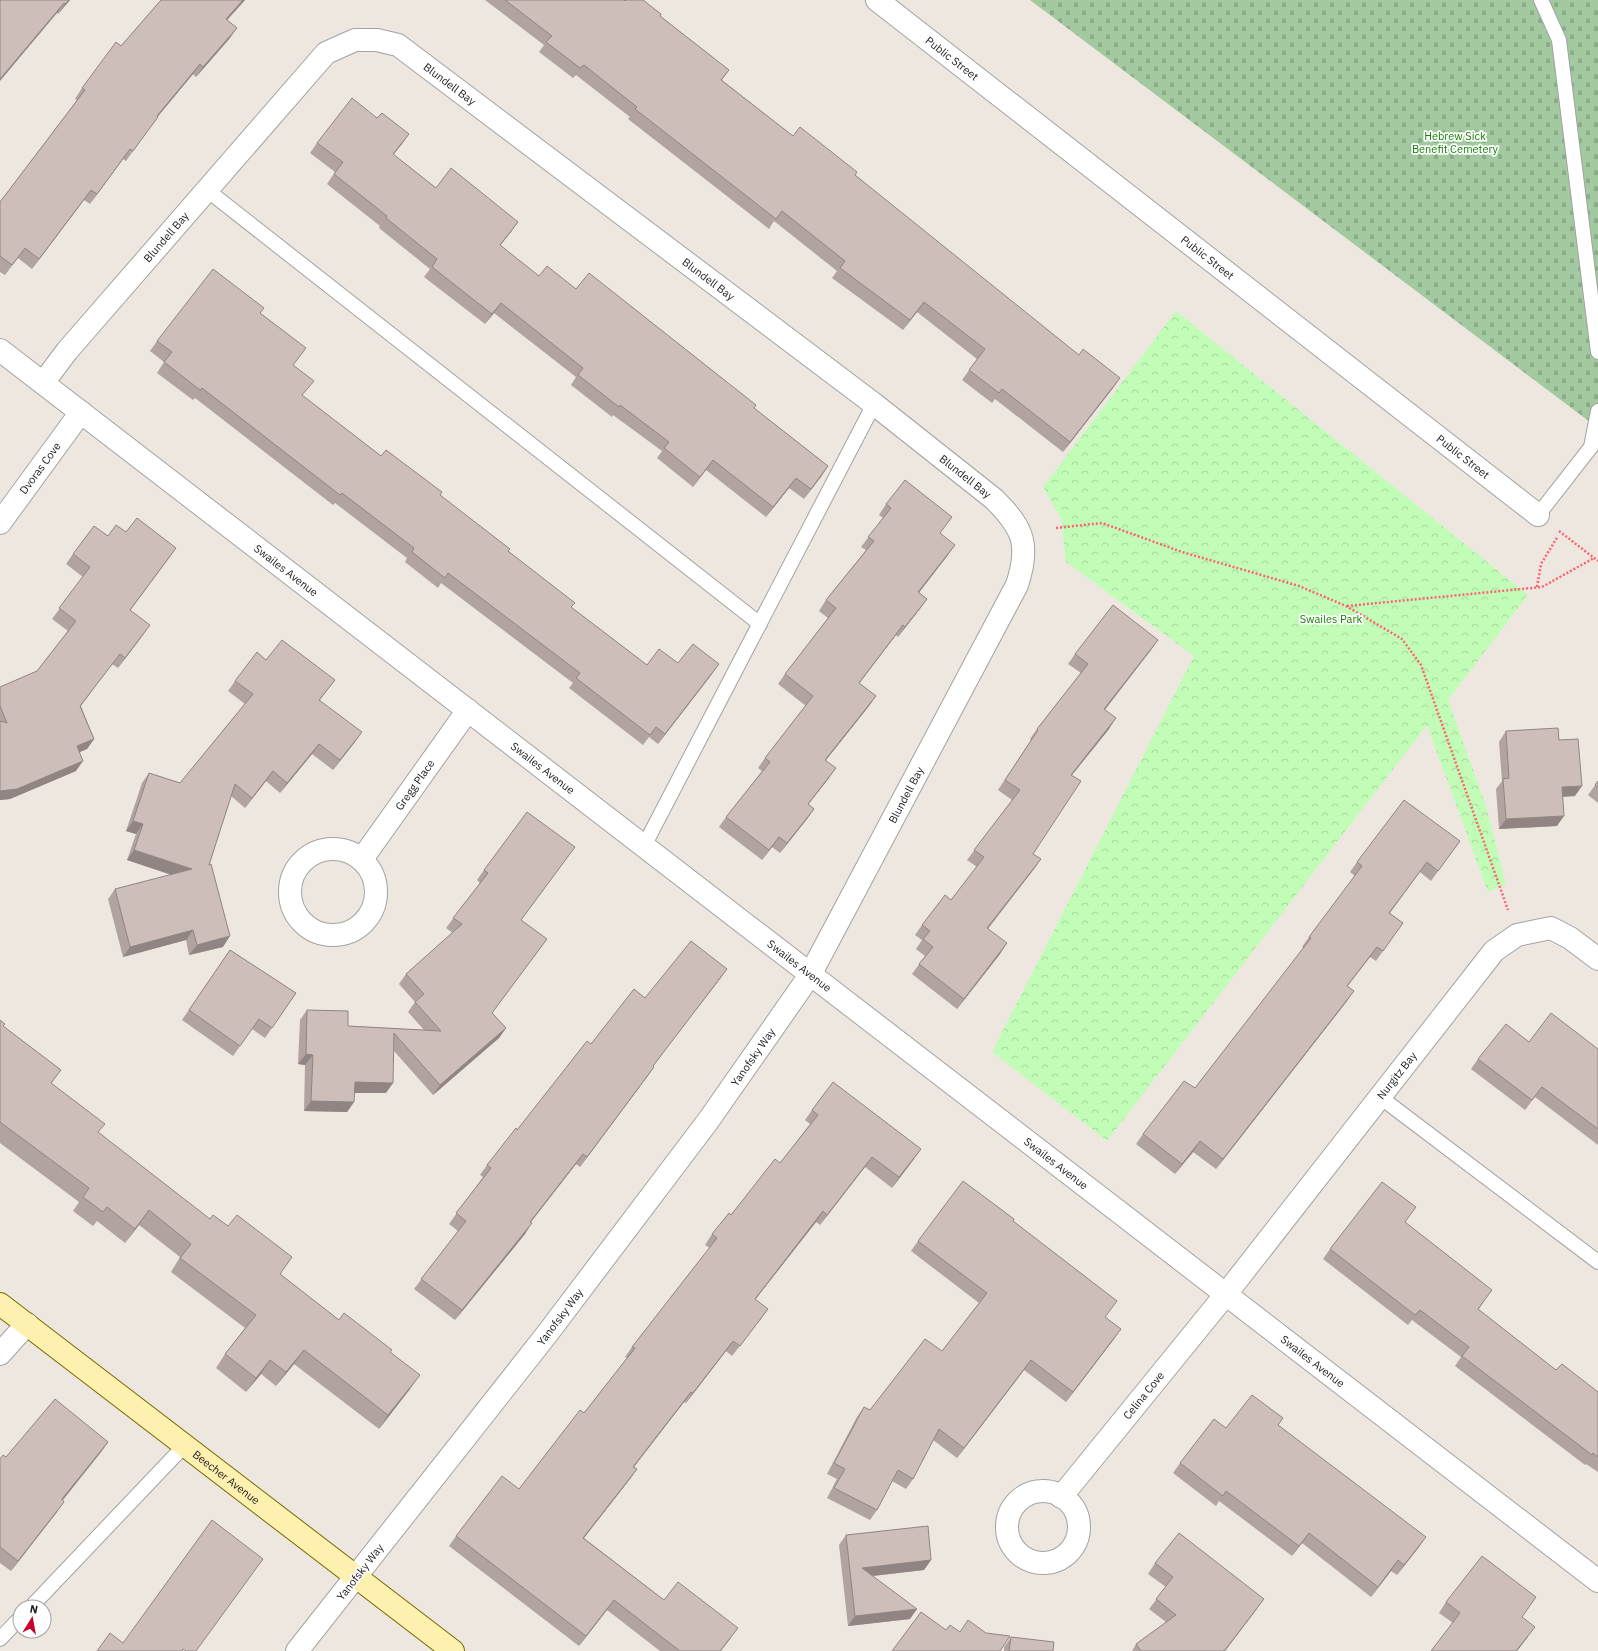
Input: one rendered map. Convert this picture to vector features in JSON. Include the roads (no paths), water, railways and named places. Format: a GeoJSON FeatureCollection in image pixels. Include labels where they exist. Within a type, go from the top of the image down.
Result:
{"type":"FeatureCollection","features":[{"type":"Feature","properties":{"kind":"street","name":"Public Street"},"geometry":{"type":"LineString","coordinates":[[877,0],[1538,515]]}},
{"type":"Feature","properties":{"kind":"street","name":"Blundell Bay"},"geometry":{"type":"LineString","coordinates":[[43,383],[67,351],[326,53],[355,40],[377,40],[398,45],[874,404],[994,499],[1012,516],[1024,543],[1024,563],[1018,585],[810,975]]}},
{"type":"Feature","properties":{"kind":"street","name":"Swailes Avenue"},"geometry":{"type":"LineString","coordinates":[[0,350],[1598,1581]]}},
{"type":"Feature","properties":{"kind":"street","name":"Dvoras Cove"},"geometry":{"type":"LineString","coordinates":[[0,523],[81,412]]}},
{"type":"Feature","properties":{"kind":"street","name":"Gregg Place"},"geometry":{"type":"LineString","coordinates":[[362,859],[468,710]]}},
{"type":"Feature","properties":{"kind":"street","name":"Nurgitz Bay"},"geometry":{"type":"LineString","coordinates":[[1226,1294],[1494,951],[1516,935],[1550,928],[1570,938],[1598,960]]}},
{"type":"Feature","properties":{"kind":"street","name":"Yanofsky Way"},"geometry":{"type":"LineString","coordinates":[[297,1651],[547,1334],[708,1121],[810,975]]}},
{"type":"Feature","properties":{"kind":"street","name":"Celina Cove"},"geometry":{"type":"LineString","coordinates":[[1062,1497],[1226,1294]]}},
{"type":"Feature","properties":{"kind":"street","name":"Beecher Avenue"},"geometry":{"type":"LineString","coordinates":[[0,1304],[453,1651]]}},
{"type":"Feature","properties":{"kind":"street"},"geometry":{"type":"LineString","coordinates":[[0,1354],[27,1324]]}},
{"type":"Feature","properties":{"kind":"lane"},"geometry":{"type":"LineString","coordinates":[[1541,0],[1559,40],[1598,352]]}},
{"type":"Feature","properties":{"kind":"lane"},"geometry":{"type":"LineString","coordinates":[[206,190],[760,624]]}},
{"type":"Feature","properties":{"kind":"lane"},"geometry":{"type":"LineString","coordinates":[[644,846],[874,404]]}},
{"type":"Feature","properties":{"kind":"lane"},"geometry":{"type":"LineString","coordinates":[[1538,515],[1591,447],[1598,411]]}},
{"type":"Feature","properties":{"kind":"lane"},"geometry":{"type":"LineString","coordinates":[[1380,1097],[1598,1262]]}},
{"type":"Feature","properties":{"kind":"lane"},"geometry":{"type":"LineString","coordinates":[[39,1599],[185,1445]]}},
{"type":"Feature","properties":{"kind":"lane"},"geometry":{"type":"LineString","coordinates":[[0,1639],[12,1626]]}},
{"type":"Feature","properties":{"kind":"park label","name":"Hebrew Sick Benefit Cemetery"},"geometry":{"type":"Point","coordinates":[1455,142]}},
{"type":"Feature","properties":{"kind":"park label","name":"Swailes Park"},"geometry":{"type":"Point","coordinates":[1331,619]}}]}
